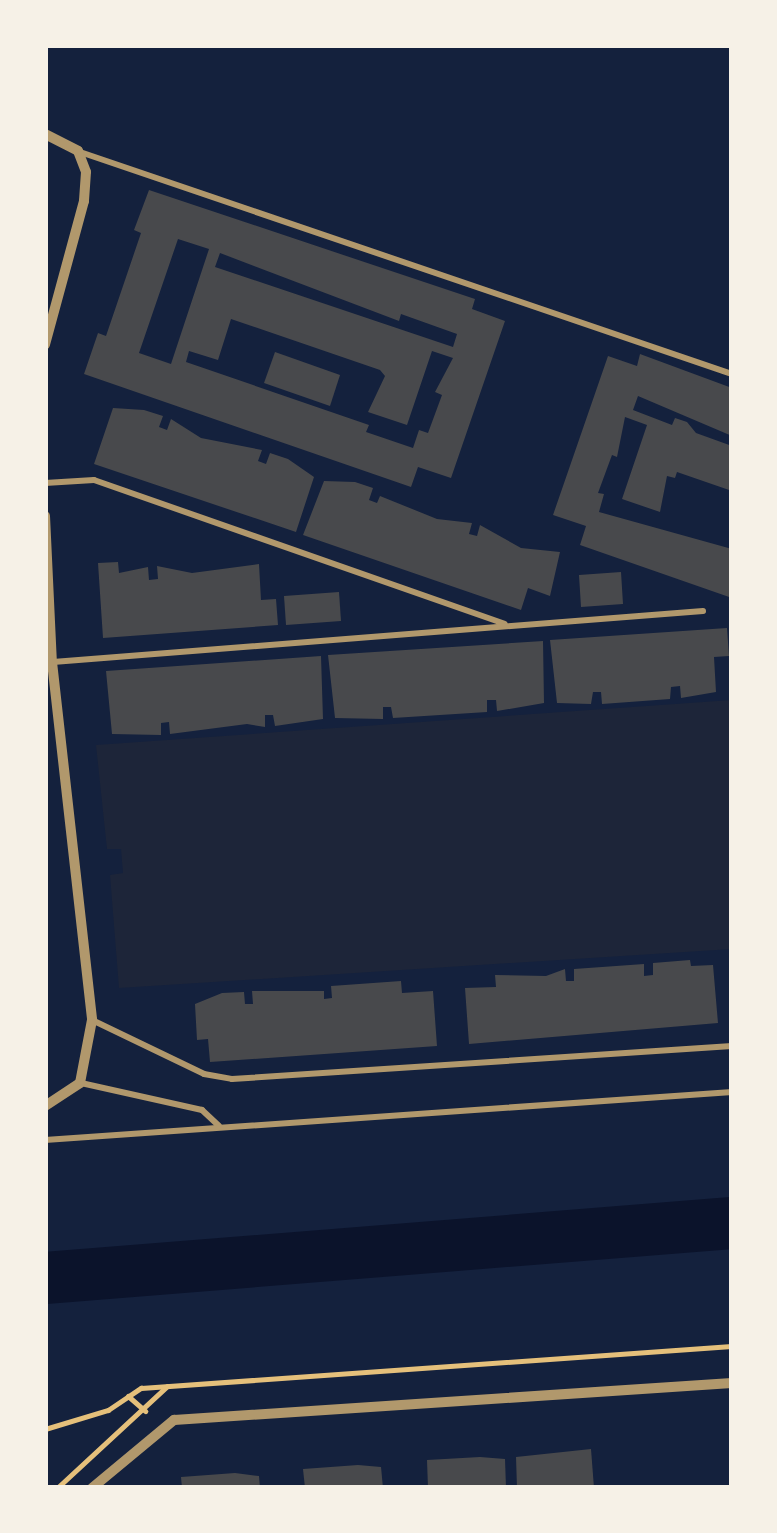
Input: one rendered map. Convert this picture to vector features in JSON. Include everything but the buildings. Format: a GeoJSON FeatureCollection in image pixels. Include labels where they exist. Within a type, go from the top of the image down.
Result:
{"type":"FeatureCollection","features":[{"type":"Feature","properties":{"kind":"street"},"geometry":{"type":"LineString","coordinates":[[45,134],[78,151],[86,172],[84,200],[45,345]]}},
{"type":"Feature","properties":{"kind":"street"},"geometry":{"type":"LineString","coordinates":[[45,516],[52,662],[92,1020],[80,1083],[45,1106]]}},
{"type":"Feature","properties":{"kind":"street"},"geometry":{"type":"LineString","coordinates":[[92,1488],[174,1420],[732,1383]]}},
{"type":"Feature","properties":{"kind":"lane"},"geometry":{"type":"LineString","coordinates":[[78,151],[732,374]]}},
{"type":"Feature","properties":{"kind":"lane"},"geometry":{"type":"LineString","coordinates":[[45,483],[94,480],[511,626]]}},
{"type":"Feature","properties":{"kind":"lane"},"geometry":{"type":"LineString","coordinates":[[52,662],[703,612]]}},
{"type":"Feature","properties":{"kind":"lane"},"geometry":{"type":"LineString","coordinates":[[92,1020],[204,1074],[232,1079],[732,1046]]}},
{"type":"Feature","properties":{"kind":"lane"},"geometry":{"type":"LineString","coordinates":[[80,1083],[202,1110],[219,1127]]}},
{"type":"Feature","properties":{"kind":"lane"},"geometry":{"type":"LineString","coordinates":[[45,1140],[732,1092]]}},
{"type":"Feature","properties":{"kind":"path"},"geometry":{"type":"LineString","coordinates":[[45,1429],[108,1410],[128,1396],[167,1386],[732,1346]]}},
{"type":"Feature","properties":{"kind":"path"},"geometry":{"type":"LineString","coordinates":[[57,1488],[145,1411],[167,1386]]}},
{"type":"Feature","properties":{"kind":"path"},"geometry":{"type":"LineString","coordinates":[[128,1396],[145,1411]]}},
{"type":"Feature","properties":{"kind":"shaded area"},"geometry":{"type":"Polygon","coordinates":[[[732,700],[732,949],[119,988],[110,875],[123,873],[121,849],[107,849],[96,745],[732,700]]]}},
{"type":"Feature","properties":{"kind":"waterway"},"geometry":{"type":"LineString","coordinates":[[45,1278],[732,1223]]}}]}
